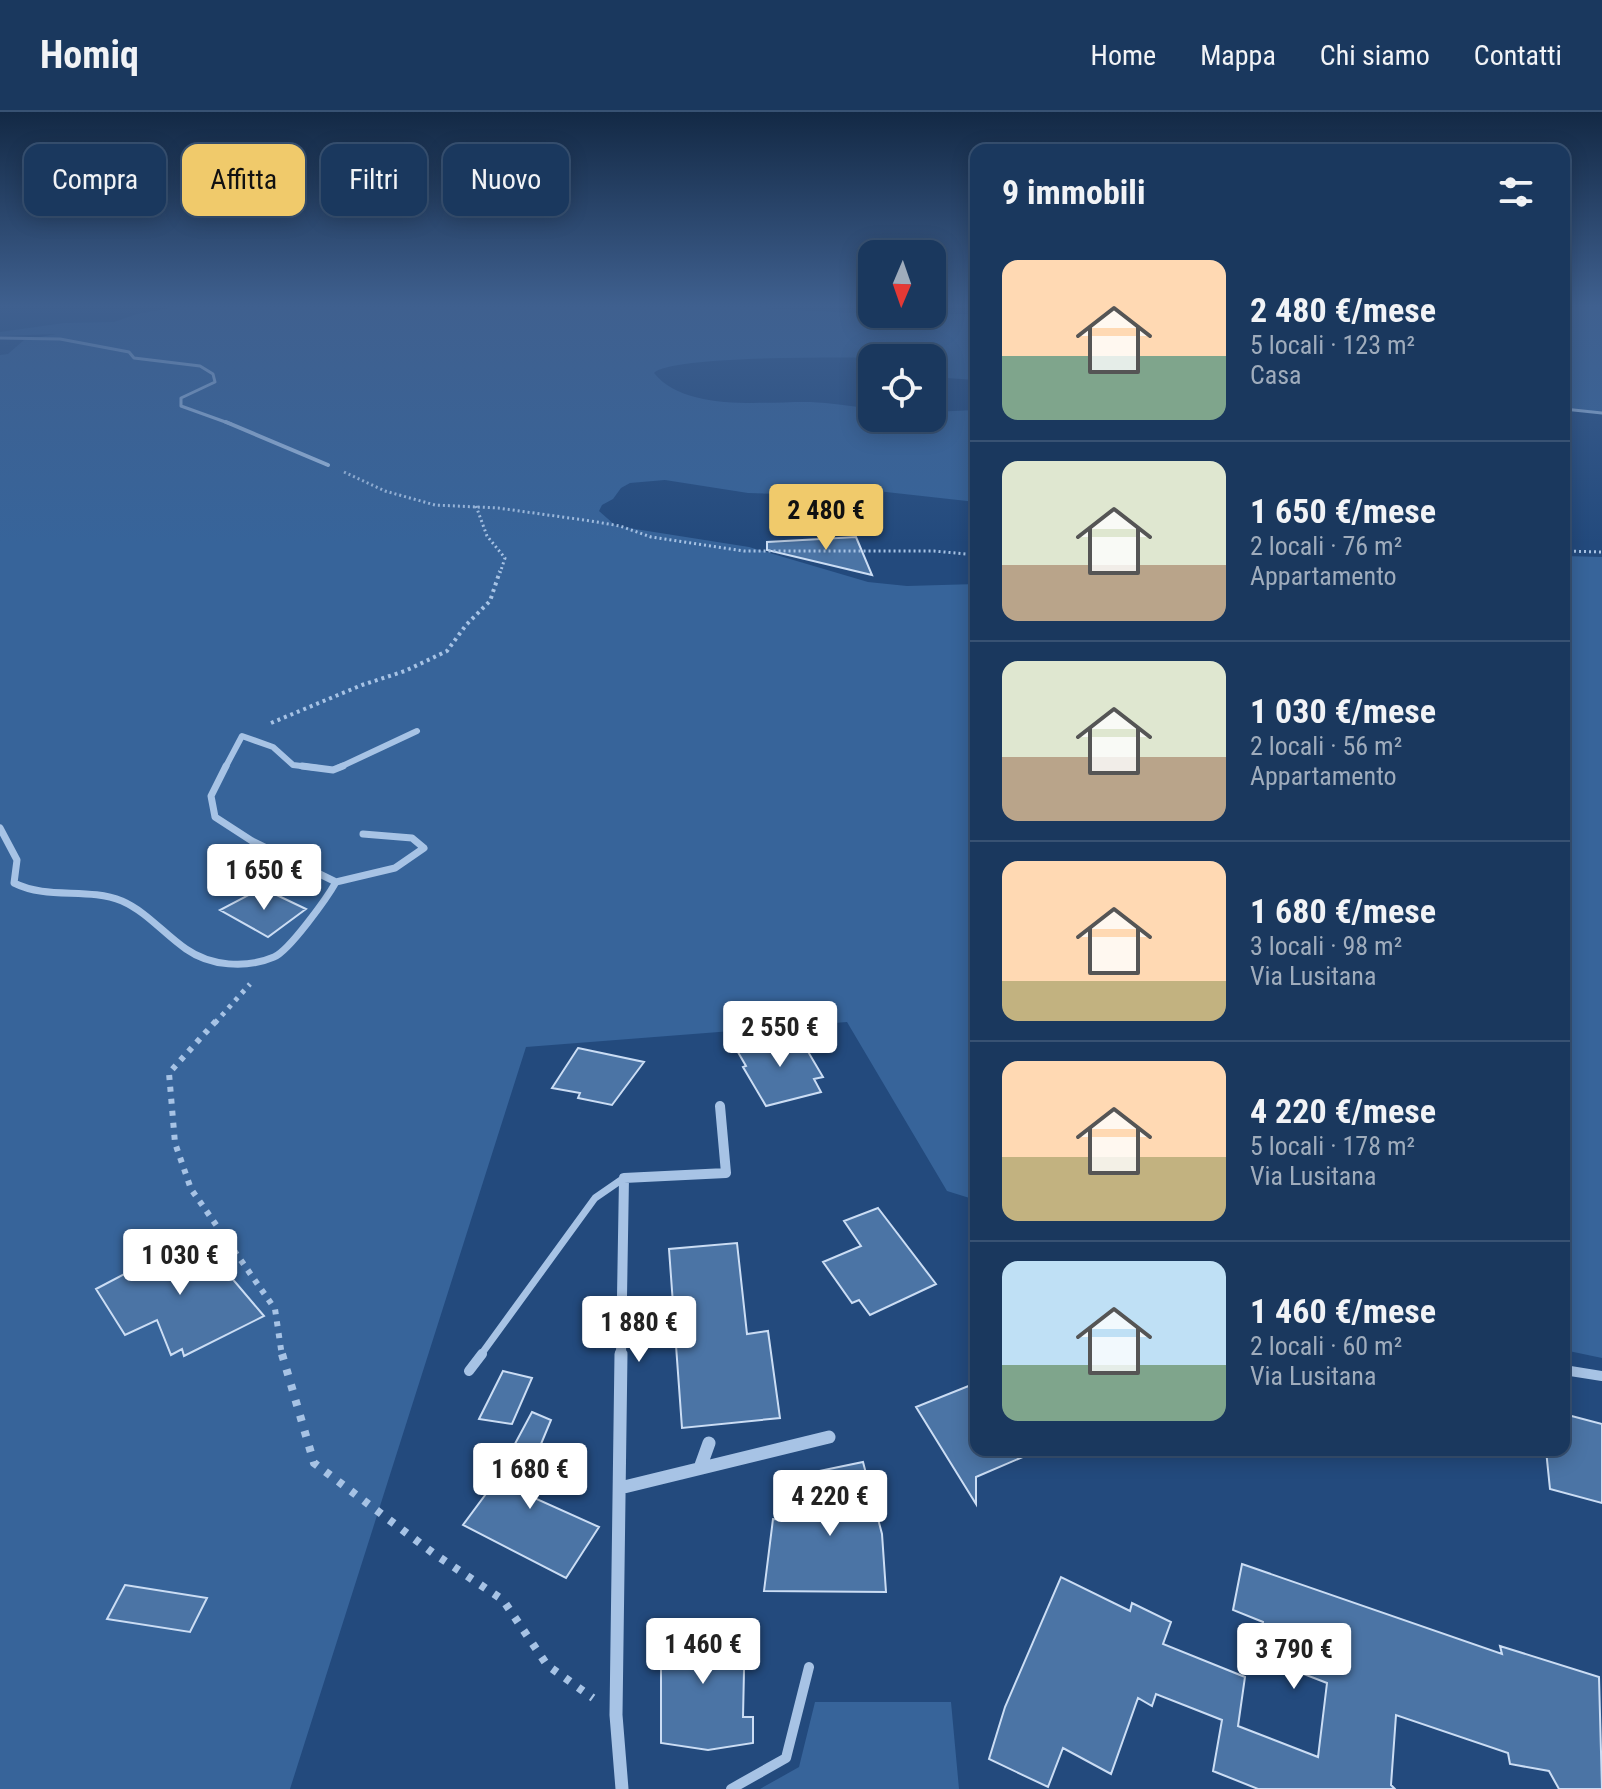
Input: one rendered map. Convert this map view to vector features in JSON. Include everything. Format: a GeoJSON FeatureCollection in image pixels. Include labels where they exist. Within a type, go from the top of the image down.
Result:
{"type":"FeatureCollection","features":[{"type":"Feature","properties":{"kind":"street"},"geometry":{"type":"LineString","coordinates":[[206,386],[181,398],[181,406],[213,414],[265,441],[328,465]]}},
{"type":"Feature","properties":{"kind":"street"},"geometry":{"type":"LineString","coordinates":[[1570,410],[1602,413]]}},
{"type":"Feature","properties":{"kind":"street"},"geometry":{"type":"LineString","coordinates":[[363,834],[412,838],[424,848],[414,861],[370,876],[336,882],[252,841],[215,817],[211,796],[242,736],[273,747],[293,765],[333,770],[369,756],[417,731]]}},
{"type":"Feature","properties":{"kind":"street"},"geometry":{"type":"LineString","coordinates":[[0,828],[17,860],[14,883],[27,891],[75,892],[113,898],[133,909],[194,955],[216,965],[275,957],[324,903],[336,882]]}},
{"type":"Feature","properties":{"kind":"street"},"geometry":{"type":"LineString","coordinates":[[622,1789],[616,1715],[624,1178],[726,1173],[720,1106]]}},
{"type":"Feature","properties":{"kind":"street"},"geometry":{"type":"LineString","coordinates":[[620,1488],[829,1437]]}},
{"type":"Feature","properties":{"kind":"street"},"geometry":{"type":"LineString","coordinates":[[700,1468],[709,1443]]}},
{"type":"Feature","properties":{"kind":"lane"},"geometry":{"type":"LineString","coordinates":[[469,1371],[595,1198],[624,1178]]}},
{"type":"Feature","properties":{"kind":"lane"},"geometry":{"type":"LineString","coordinates":[[1570,1371],[1602,1376]]}},
{"type":"Feature","properties":{"kind":"lane"},"geometry":{"type":"LineString","coordinates":[[731,1789],[786,1758],[809,1667]]}},
{"type":"Feature","properties":{"kind":"path"},"geometry":{"type":"LineString","coordinates":[[328,465],[385,491],[435,505],[476,506],[620,526],[651,537],[744,551],[934,551],[970,554]]}},
{"type":"Feature","properties":{"kind":"path"},"geometry":{"type":"LineString","coordinates":[[242,736],[447,651],[466,625],[490,601],[505,558],[487,536],[476,506]]}},
{"type":"Feature","properties":{"kind":"path"},"geometry":{"type":"LineString","coordinates":[[1570,551],[1602,552]]}},
{"type":"Feature","properties":{"kind":"path"},"geometry":{"type":"LineString","coordinates":[[275,957],[169,1073],[175,1143],[191,1189],[275,1309],[284,1366],[314,1463],[421,1545],[503,1600],[547,1665],[616,1715]]}},
{"type":"Feature","properties":{"kind":"shaded area"},"geometry":{"type":"Polygon","coordinates":[[[0,386],[669,386],[686,394],[728,402],[810,402],[858,407],[858,432],[946,432],[946,411],[970,410],[970,501],[877,491],[822,495],[748,493],[665,480],[630,483],[602,505],[599,511],[616,526],[749,547],[868,582],[907,586],[970,584],[970,1198],[947,1191],[847,1022],[526,1047],[290,1789],[0,1789],[0,386]]]}},
{"type":"Feature","properties":{"kind":"shaded area"},"geometry":{"type":"Polygon","coordinates":[[[1570,386],[1602,386],[1602,412],[1570,409],[1570,386]]]}},
{"type":"Feature","properties":{"kind":"shaded area"},"geometry":{"type":"Polygon","coordinates":[[[1570,556],[1602,557],[1602,1358],[1570,1351],[1570,556]]]}},
{"type":"Feature","properties":{"kind":"shaded area"},"geometry":{"type":"Polygon","coordinates":[[[815,1702],[951,1702],[959,1789],[760,1789],[799,1767],[815,1702]]]}},
{"type":"Feature","properties":{"kind":"building"},"geometry":{"type":"Polygon","coordinates":[[[856,537],[872,575],[767,550],[767,542],[856,537]]]}},
{"type":"Feature","properties":{"kind":"building"},"geometry":{"type":"Polygon","coordinates":[[[262,888],[306,909],[268,937],[220,910],[262,888]]]}},
{"type":"Feature","properties":{"kind":"building"},"geometry":{"type":"Polygon","coordinates":[[[767,1036],[770,1043],[800,1038],[823,1077],[814,1079],[821,1092],[766,1106],[735,1047],[767,1036]]]}},
{"type":"Feature","properties":{"kind":"building"},"geometry":{"type":"Polygon","coordinates":[[[578,1048],[644,1062],[612,1105],[578,1098],[580,1093],[552,1088],[578,1048]]]}},
{"type":"Feature","properties":{"kind":"building"},"geometry":{"type":"Polygon","coordinates":[[[878,1208],[936,1284],[870,1315],[859,1300],[852,1303],[823,1262],[861,1246],[844,1221],[878,1208]]]}},
{"type":"Feature","properties":{"kind":"building"},"geometry":{"type":"Polygon","coordinates":[[[181,1234],[190,1251],[202,1243],[264,1316],[184,1356],[182,1349],[171,1355],[157,1320],[125,1335],[96,1289],[151,1260],[147,1252],[181,1234]]]}},
{"type":"Feature","properties":{"kind":"building"},"geometry":{"type":"Polygon","coordinates":[[[737,1243],[747,1334],[768,1331],[780,1418],[682,1428],[669,1249],[737,1243]]]}},
{"type":"Feature","properties":{"kind":"building"},"geometry":{"type":"Polygon","coordinates":[[[503,1371],[532,1378],[512,1424],[479,1419],[503,1371]]]}},
{"type":"Feature","properties":{"kind":"building"},"geometry":{"type":"Polygon","coordinates":[[[970,1385],[970,1456],[1025,1456],[976,1477],[976,1504],[916,1407],[970,1385]]]}},
{"type":"Feature","properties":{"kind":"building"},"geometry":{"type":"Polygon","coordinates":[[[532,1412],[551,1420],[521,1492],[599,1527],[566,1578],[463,1525],[494,1483],[532,1412]]]}},
{"type":"Feature","properties":{"kind":"building"},"geometry":{"type":"Polygon","coordinates":[[[1570,1416],[1602,1424],[1602,1503],[1550,1489],[1547,1456],[1570,1456],[1570,1416]]]}},
{"type":"Feature","properties":{"kind":"building"},"geometry":{"type":"Polygon","coordinates":[[[863,1462],[882,1534],[886,1592],[764,1591],[773,1519],[810,1521],[800,1475],[863,1462]]]}},
{"type":"Feature","properties":{"kind":"building"},"geometry":{"type":"Polygon","coordinates":[[[1242,1564],[1502,1654],[1500,1646],[1599,1677],[1602,1789],[1559,1789],[1549,1771],[1510,1764],[1508,1753],[1396,1715],[1391,1785],[1395,1789],[1258,1789],[1213,1771],[1222,1720],[1156,1694],[1152,1706],[1138,1698],[1111,1774],[1063,1748],[1048,1787],[989,1759],[1005,1707],[1061,1577],[1130,1611],[1132,1603],[1171,1622],[1163,1644],[1245,1677],[1238,1726],[1318,1757],[1327,1683],[1257,1656],[1263,1622],[1233,1610],[1242,1564]]]}},
{"type":"Feature","properties":{"kind":"building"},"geometry":{"type":"Polygon","coordinates":[[[125,1585],[207,1598],[190,1632],[107,1619],[125,1585]]]}},
{"type":"Feature","properties":{"kind":"building"},"geometry":{"type":"Polygon","coordinates":[[[661,1621],[745,1625],[743,1717],[753,1717],[753,1743],[708,1750],[661,1743],[661,1621]]]}}]}
